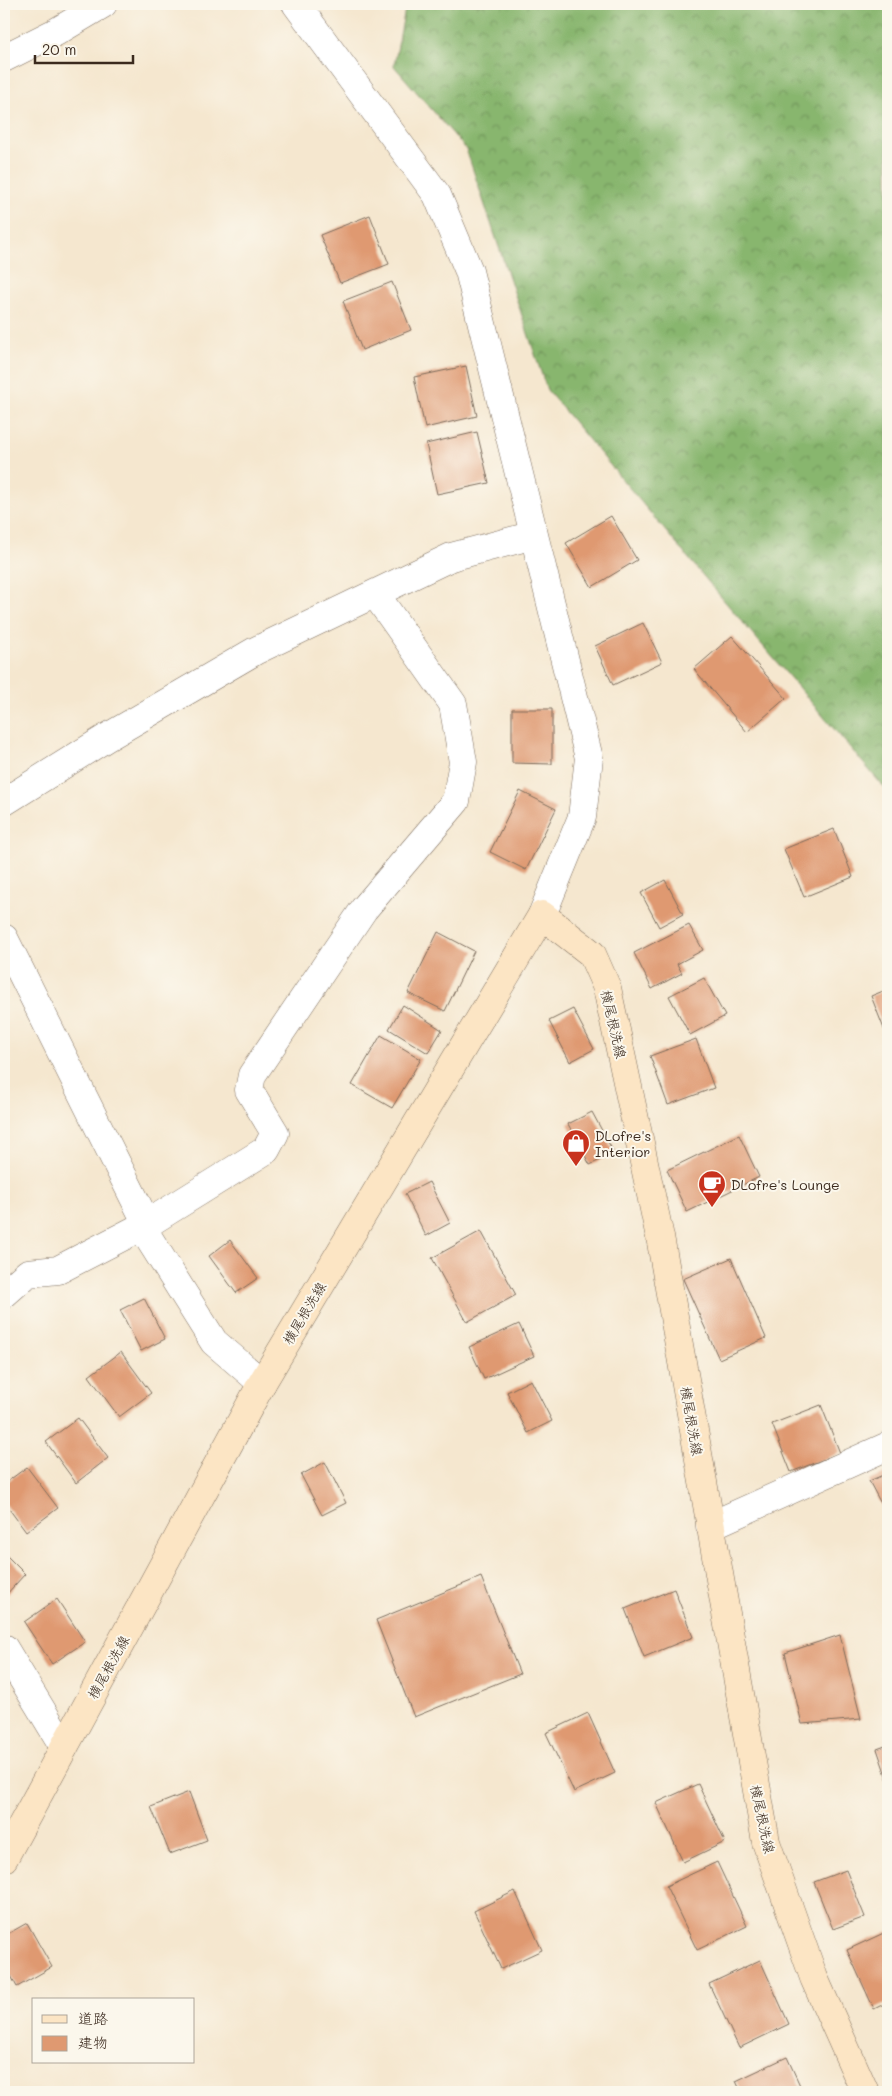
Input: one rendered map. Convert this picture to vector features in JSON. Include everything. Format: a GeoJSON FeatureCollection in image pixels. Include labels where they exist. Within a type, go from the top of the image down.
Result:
{"type":"FeatureCollection","features":[{"type":"Feature","properties":{"kind":"main road","name":"横尾根洗線"},"geometry":{"type":"LineString","coordinates":[[4,1858],[262,1383],[542,915],[592,954],[607,988],[661,1242],[766,1842],[814,1978],[865,2092]]}},
{"type":"Feature","properties":{"kind":"street"},"geometry":{"type":"LineString","coordinates":[[4,58],[56,32],[103,4]]}},
{"type":"Feature","properties":{"kind":"street"},"geometry":{"type":"LineString","coordinates":[[296,4],[437,195],[468,271],[588,758],[582,817],[542,915]]}},
{"type":"Feature","properties":{"kind":"street"},"geometry":{"type":"LineString","coordinates":[[4,802],[106,738],[255,650],[376,595],[451,557],[534,535]]}},
{"type":"Feature","properties":{"kind":"street"},"geometry":{"type":"LineString","coordinates":[[4,1294],[28,1273],[58,1270],[147,1224],[266,1150],[274,1133],[249,1090],[252,1075],[364,909],[456,801],[463,762],[453,704],[376,595]]}},
{"type":"Feature","properties":{"kind":"street"},"geometry":{"type":"LineString","coordinates":[[4,938],[147,1224],[148,1237],[214,1342],[262,1383]]}},
{"type":"Feature","properties":{"kind":"street"},"geometry":{"type":"LineString","coordinates":[[710,1526],[888,1446]]}},
{"type":"Feature","properties":{"kind":"street"},"geometry":{"type":"LineString","coordinates":[[4,1648],[64,1747]]}},
{"type":"Feature","properties":{"kind":"green space"},"geometry":{"type":"Polygon","coordinates":[[[406,4],[888,4],[888,792],[547,390],[466,149],[394,66],[406,4]]]}},
{"type":"Feature","properties":{"kind":"building"},"geometry":{"type":"Polygon","coordinates":[[[370,215],[389,264],[340,283],[320,235],[370,215]]]}},
{"type":"Feature","properties":{"kind":"building"},"geometry":{"type":"Polygon","coordinates":[[[392,282],[411,330],[362,350],[343,301],[392,282]]]}},
{"type":"Feature","properties":{"kind":"building"},"geometry":{"type":"Polygon","coordinates":[[[466,366],[477,416],[425,428],[414,377],[466,366]]]}},
{"type":"Feature","properties":{"kind":"building"},"geometry":{"type":"Polygon","coordinates":[[[477,432],[489,483],[437,494],[426,444],[477,432]]]}},
{"type":"Feature","properties":{"kind":"building"},"geometry":{"type":"Polygon","coordinates":[[[611,516],[637,560],[592,587],[566,543],[611,516]]]}},
{"type":"Feature","properties":{"kind":"building"},"geometry":{"type":"Polygon","coordinates":[[[643,623],[662,662],[613,685],[595,646],[643,623]]]}},
{"type":"Feature","properties":{"kind":"building"},"geometry":{"type":"Polygon","coordinates":[[[732,636],[786,698],[747,732],[694,669],[732,636]]]}},
{"type":"Feature","properties":{"kind":"building"},"geometry":{"type":"Polygon","coordinates":[[[512,709],[552,709],[552,764],[512,763],[512,709]]]}},
{"type":"Feature","properties":{"kind":"building"},"geometry":{"type":"Polygon","coordinates":[[[520,791],[556,809],[526,870],[490,852],[520,791]]]}},
{"type":"Feature","properties":{"kind":"building"},"geometry":{"type":"Polygon","coordinates":[[[834,829],[853,877],[804,897],[784,849],[834,829]]]}},
{"type":"Feature","properties":{"kind":"building"},"geometry":{"type":"Polygon","coordinates":[[[665,880],[683,914],[659,927],[641,893],[665,880]]]}},
{"type":"Feature","properties":{"kind":"building"},"geometry":{"type":"Polygon","coordinates":[[[689,925],[703,950],[677,964],[682,973],[652,989],[634,953],[689,925]]]}},
{"type":"Feature","properties":{"kind":"building"},"geometry":{"type":"Polygon","coordinates":[[[438,932],[474,951],[445,1011],[408,993],[438,932]]]}},
{"type":"Feature","properties":{"kind":"building"},"geometry":{"type":"Polygon","coordinates":[[[704,978],[725,1016],[690,1035],[669,996],[704,978]]]}},
{"type":"Feature","properties":{"kind":"building"},"geometry":{"type":"Polygon","coordinates":[[[888,989],[888,1039],[871,996],[888,989]]]}},
{"type":"Feature","properties":{"kind":"building"},"geometry":{"type":"Polygon","coordinates":[[[403,1005],[442,1030],[428,1053],[389,1029],[403,1005]]]}},
{"type":"Feature","properties":{"kind":"building"},"geometry":{"type":"Polygon","coordinates":[[[573,1009],[594,1049],[570,1062],[549,1021],[573,1009]]]}},
{"type":"Feature","properties":{"kind":"building"},"geometry":{"type":"Polygon","coordinates":[[[381,1035],[421,1059],[392,1108],[352,1085],[381,1035]]]}},
{"type":"Feature","properties":{"kind":"building"},"geometry":{"type":"Polygon","coordinates":[[[696,1039],[714,1088],[668,1105],[650,1056],[696,1039]]]}},
{"type":"Feature","properties":{"kind":"building"},"geometry":{"type":"Polygon","coordinates":[[[592,1112],[614,1153],[590,1165],[568,1124],[592,1112]]]}},
{"type":"Feature","properties":{"kind":"building"},"geometry":{"type":"Polygon","coordinates":[[[739,1135],[759,1177],[687,1212],[667,1170],[739,1135]]]}},
{"type":"Feature","properties":{"kind":"building"},"geometry":{"type":"Polygon","coordinates":[[[429,1182],[450,1223],[426,1236],[405,1194],[429,1182]]]}},
{"type":"Feature","properties":{"kind":"building"},"geometry":{"type":"Polygon","coordinates":[[[481,1231],[516,1295],[467,1322],[432,1258],[481,1231]]]}},
{"type":"Feature","properties":{"kind":"building"},"geometry":{"type":"Polygon","coordinates":[[[230,1240],[258,1278],[236,1293],[209,1256],[230,1240]]]}},
{"type":"Feature","properties":{"kind":"building"},"geometry":{"type":"Polygon","coordinates":[[[731,1258],[766,1338],[719,1359],[683,1279],[731,1258]]]}},
{"type":"Feature","properties":{"kind":"building"},"geometry":{"type":"Polygon","coordinates":[[[144,1298],[165,1339],[141,1351],[120,1310],[144,1298]]]}},
{"type":"Feature","properties":{"kind":"building"},"geometry":{"type":"Polygon","coordinates":[[[519,1324],[534,1356],[484,1379],[469,1347],[519,1324]]]}},
{"type":"Feature","properties":{"kind":"building"},"geometry":{"type":"Polygon","coordinates":[[[121,1352],[151,1393],[119,1417],[89,1376],[121,1352]]]}},
{"type":"Feature","properties":{"kind":"building"},"geometry":{"type":"Polygon","coordinates":[[[531,1380],[552,1421],[528,1433],[507,1392],[531,1380]]]}},
{"type":"Feature","properties":{"kind":"building"},"geometry":{"type":"Polygon","coordinates":[[[821,1405],[840,1453],[791,1472],[772,1424],[821,1405]]]}},
{"type":"Feature","properties":{"kind":"building"},"geometry":{"type":"Polygon","coordinates":[[[78,1418],[108,1458],[76,1483],[46,1442],[78,1418]]]}},
{"type":"Feature","properties":{"kind":"building"},"geometry":{"type":"Polygon","coordinates":[[[325,1462],[346,1503],[322,1515],[301,1475],[325,1462]]]}},
{"type":"Feature","properties":{"kind":"building"},"geometry":{"type":"Polygon","coordinates":[[[27,1467],[58,1508],[26,1532],[4,1502],[4,1484],[27,1467]]]}},
{"type":"Feature","properties":{"kind":"building"},"geometry":{"type":"Polygon","coordinates":[[[888,1473],[888,1512],[886,1513],[869,1481],[888,1473]]]}},
{"type":"Feature","properties":{"kind":"building"},"geometry":{"type":"Polygon","coordinates":[[[4,1553],[25,1574],[4,1597],[4,1553]]]}},
{"type":"Feature","properties":{"kind":"building"},"geometry":{"type":"Polygon","coordinates":[[[481,1577],[520,1674],[414,1717],[376,1620],[481,1577]]]}},
{"type":"Feature","properties":{"kind":"building"},"geometry":{"type":"Polygon","coordinates":[[[674,1589],[693,1637],[644,1657],[625,1609],[674,1589]]]}},
{"type":"Feature","properties":{"kind":"building"},"geometry":{"type":"Polygon","coordinates":[[[57,1599],[85,1642],[52,1664],[24,1622],[57,1599]]]}},
{"type":"Feature","properties":{"kind":"building"},"geometry":{"type":"Polygon","coordinates":[[[840,1635],[861,1719],[802,1724],[785,1653],[840,1635]]]}},
{"type":"Feature","properties":{"kind":"building"},"geometry":{"type":"Polygon","coordinates":[[[588,1713],[615,1773],[574,1792],[546,1733],[588,1713]]]}},
{"type":"Feature","properties":{"kind":"building"},"geometry":{"type":"Polygon","coordinates":[[[888,1745],[888,1781],[877,1749],[888,1745]]]}},
{"type":"Feature","properties":{"kind":"building"},"geometry":{"type":"Polygon","coordinates":[[[698,1784],[725,1842],[683,1862],[656,1803],[698,1784]]]}},
{"type":"Feature","properties":{"kind":"building"},"geometry":{"type":"Polygon","coordinates":[[[189,1792],[207,1840],[170,1854],[151,1807],[189,1792]]]}},
{"type":"Feature","properties":{"kind":"building"},"geometry":{"type":"Polygon","coordinates":[[[717,1862],[747,1926],[697,1950],[666,1886],[717,1862]]]}},
{"type":"Feature","properties":{"kind":"building"},"geometry":{"type":"Polygon","coordinates":[[[846,1870],[865,1917],[833,1929],[814,1882],[846,1870]]]}},
{"type":"Feature","properties":{"kind":"building"},"geometry":{"type":"Polygon","coordinates":[[[515,1891],[542,1950],[501,1969],[474,1911],[515,1891]]]}},
{"type":"Feature","properties":{"kind":"building"},"geometry":{"type":"Polygon","coordinates":[[[27,1923],[52,1967],[17,1987],[4,1963],[4,1936],[27,1923]]]}},
{"type":"Feature","properties":{"kind":"building"},"geometry":{"type":"Polygon","coordinates":[[[888,1931],[888,2002],[874,2009],[847,1950],[888,1931]]]}},
{"type":"Feature","properties":{"kind":"building"},"geometry":{"type":"Polygon","coordinates":[[[760,1960],[789,2024],[739,2048],[709,1984],[760,1960]]]}},
{"type":"Feature","properties":{"kind":"building"},"geometry":{"type":"Polygon","coordinates":[[[787,2057],[803,2092],[741,2092],[736,2081],[787,2057]]]}},
{"type":"Feature","properties":{"kind":"place","name":"DLofre's Interior"},"geometry":{"type":"Point","coordinates":[576,1167]}},
{"type":"Feature","properties":{"kind":"place","name":"DLofre's Lounge"},"geometry":{"type":"Point","coordinates":[712,1208]}}]}
